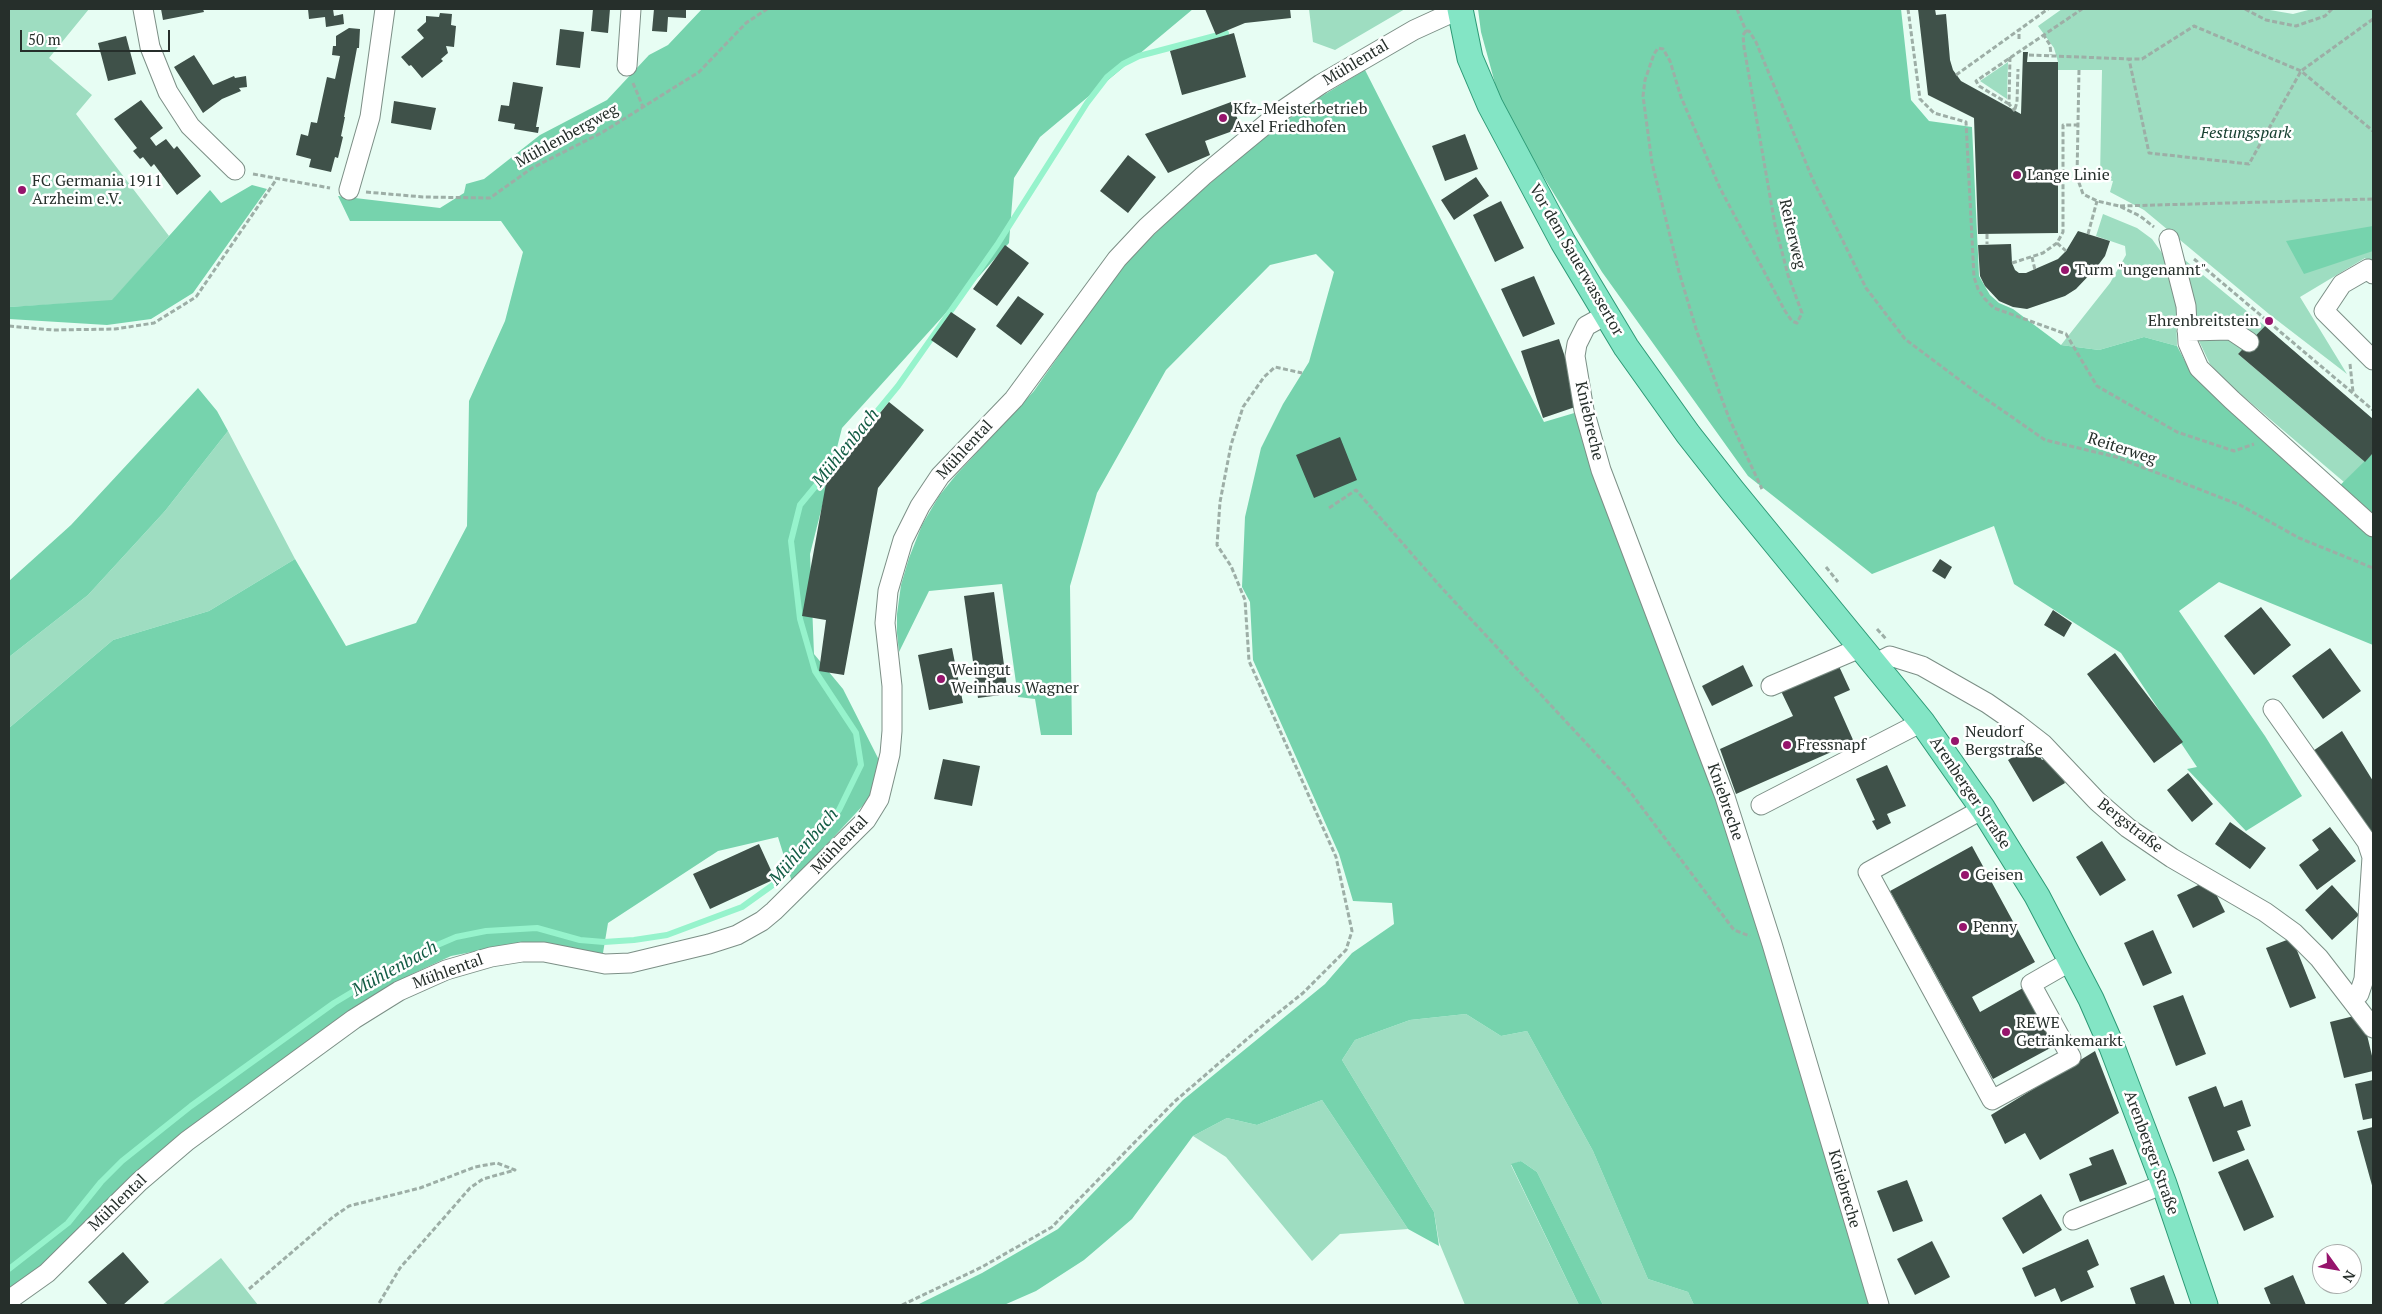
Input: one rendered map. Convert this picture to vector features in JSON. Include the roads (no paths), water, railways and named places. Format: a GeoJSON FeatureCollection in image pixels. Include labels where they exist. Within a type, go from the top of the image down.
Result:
{"type":"FeatureCollection","features":[{"type":"Feature","properties":{"kind":"main road","name":"Vor dem Sauerwassertor"},"geometry":{"type":"LineString","coordinates":[[1460,9],[1470,58],[1490,105],[1563,242],[1606,315],[1653,386],[1732,490]]}},
{"type":"Feature","properties":{"kind":"main road","name":"Arenberger Straße"},"geometry":{"type":"LineString","coordinates":[[1732,490],[1922,722],[1983,809],[2037,896],[2112,1047],[2164,1184],[2205,1305]]}},
{"type":"Feature","properties":{"kind":"street"},"geometry":{"type":"LineString","coordinates":[[143,9],[150,46],[168,92],[190,126],[235,170]]}},
{"type":"Feature","properties":{"kind":"street"},"geometry":{"type":"LineString","coordinates":[[349,190],[370,117],[385,9]]}},
{"type":"Feature","properties":{"kind":"street"},"geometry":{"type":"LineString","coordinates":[[626,66],[631,9]]}},
{"type":"Feature","properties":{"kind":"street","name":"Mühlental"},"geometry":{"type":"LineString","coordinates":[[9,1300],[47,1273],[139,1182],[187,1142],[354,1019],[399,991],[446,970],[490,957],[522,952],[544,952],[606,964],[639,961],[709,944],[737,935],[762,921],[862,824],[879,799],[890,754],[892,731],[892,686],[885,623],[888,591],[903,540],[925,498],[940,476],[1014,399],[1117,259],[1147,227],[1190,187],[1265,124],[1301,97],[1365,57],[1414,30],[1460,9]]}},
{"type":"Feature","properties":{"kind":"street"},"geometry":{"type":"LineString","coordinates":[[2169,239],[2186,306],[2188,343],[2199,368],[2373,527]]}},
{"type":"Feature","properties":{"kind":"street"},"geometry":{"type":"LineString","coordinates":[[2373,274],[2368,269],[2342,284],[2324,311],[2373,360]]}},
{"type":"Feature","properties":{"kind":"street","name":"Kniebreche"},"geometry":{"type":"LineString","coordinates":[[1606,315],[1586,326],[1577,344],[1575,356],[1584,410],[1601,470],[1726,797],[1772,944],[1878,1305]]}},
{"type":"Feature","properties":{"kind":"street"},"geometry":{"type":"LineString","coordinates":[[2187,331],[2230,330],[2249,342]]}},
{"type":"Feature","properties":{"kind":"street"},"geometry":{"type":"LineString","coordinates":[[1770,686],[1867,656]]}},
{"type":"Feature","properties":{"kind":"street","name":"Bergstraße"},"geometry":{"type":"LineString","coordinates":[[1867,656],[1899,658],[1938,674],[2016,723],[2049,750],[2097,801],[2128,828],[2172,858],[2282,923],[2319,958],[2373,1028]]}},
{"type":"Feature","properties":{"kind":"street"},"geometry":{"type":"LineString","coordinates":[[2273,709],[2367,842],[2372,856],[2364,980],[2359,994],[2353,1000]]}},
{"type":"Feature","properties":{"kind":"street"},"geometry":{"type":"LineString","coordinates":[[1761,805],[1922,722]]}},
{"type":"Feature","properties":{"kind":"street"},"geometry":{"type":"LineString","coordinates":[[1983,809],[1868,872],[1992,1100],[2071,1057],[2031,984],[2071,962]]}},
{"type":"Feature","properties":{"kind":"street"},"geometry":{"type":"LineString","coordinates":[[2073,1220],[2164,1184]]}},
{"type":"Feature","properties":{"kind":"waterway","name":"Mühlenbach"},"geometry":{"type":"LineString","coordinates":[[9,1269],[68,1223],[101,1182],[122,1161],[191,1106],[334,1003],[414,955],[456,937],[486,931],[537,928],[580,940],[604,942],[667,935],[742,907],[777,882],[839,810],[861,765],[856,733],[815,671],[800,619],[791,541],[800,505],[898,386],[997,245],[1087,103],[1107,77],[1123,64],[1139,56],[1226,33]]}},
{"type":"Feature","properties":{"kind":"place","name":"Kfz-Meisterbetrieb Axel Friedhofen"},"geometry":{"type":"Point","coordinates":[1223,118]}},
{"type":"Feature","properties":{"kind":"place","name":"Lange Linie"},"geometry":{"type":"Point","coordinates":[2017,175]}},
{"type":"Feature","properties":{"kind":"place","name":"FC Germania 1911 Arzheim e.V."},"geometry":{"type":"Point","coordinates":[22,190]}},
{"type":"Feature","properties":{"kind":"place","name":"Turm \"ungenannt\""},"geometry":{"type":"Point","coordinates":[2065,270]}},
{"type":"Feature","properties":{"kind":"place","name":"Ehrenbreitstein"},"geometry":{"type":"Point","coordinates":[2269,321]}},
{"type":"Feature","properties":{"kind":"place","name":"Weingut Weinhaus Wagner"},"geometry":{"type":"Point","coordinates":[941,679]}},
{"type":"Feature","properties":{"kind":"place","name":"Neudorf Bergstraße"},"geometry":{"type":"Point","coordinates":[1955,741]}},
{"type":"Feature","properties":{"kind":"place","name":"Fressnapf"},"geometry":{"type":"Point","coordinates":[1787,745]}},
{"type":"Feature","properties":{"kind":"place","name":"Geisen"},"geometry":{"type":"Point","coordinates":[1965,875]}},
{"type":"Feature","properties":{"kind":"place","name":"Penny"},"geometry":{"type":"Point","coordinates":[1963,927]}},
{"type":"Feature","properties":{"kind":"place","name":"REWE Getränkemarkt"},"geometry":{"type":"Point","coordinates":[2006,1032]}},
{"type":"Feature","properties":{"kind":"park label","name":"Festungspark"},"geometry":{"type":"Point","coordinates":[2246,133]}}]}
